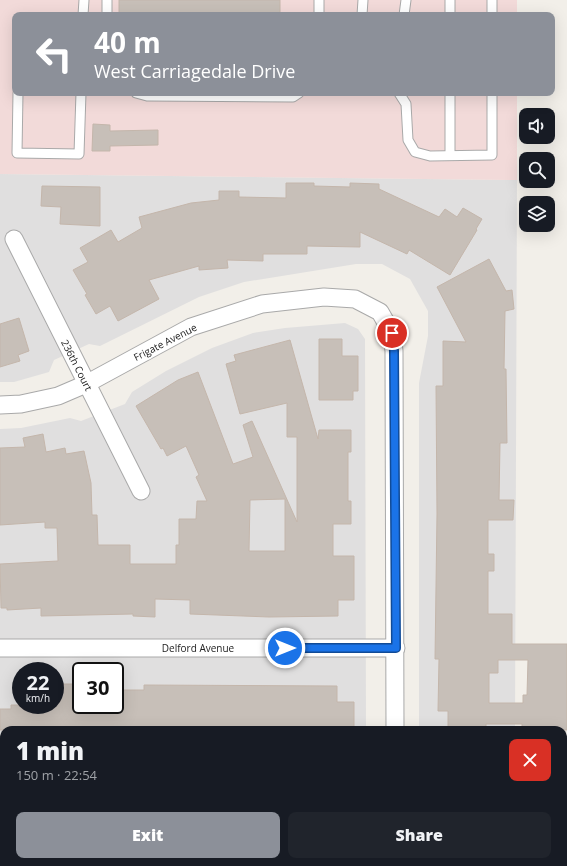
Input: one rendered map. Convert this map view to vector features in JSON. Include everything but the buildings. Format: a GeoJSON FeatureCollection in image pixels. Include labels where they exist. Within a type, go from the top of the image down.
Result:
{"type":"FeatureCollection","features":[{"type":"Feature","properties":{"kind":"street","name":"236th Court"},"geometry":{"type":"LineString","coordinates":[[14,239],[141,491]]}},
{"type":"Feature","properties":{"kind":"street","name":"Frigate Avenue"},"geometry":{"type":"LineString","coordinates":[[0,405],[21,404],[58,396],[86,384],[192,327],[262,304],[324,297],[355,299],[380,312],[392,333],[394,351],[396,648]]}},
{"type":"Feature","properties":{"kind":"street","name":"Delford Avenue"},"geometry":{"type":"LineString","coordinates":[[0,648],[396,648]]}},
{"type":"Feature","properties":{"kind":"street"},"geometry":{"type":"LineString","coordinates":[[395,726],[396,648]]}},
{"type":"Feature","properties":{"kind":"lane"},"geometry":{"type":"LineString","coordinates":[[83,12],[84,0]]}},
{"type":"Feature","properties":{"kind":"lane"},"geometry":{"type":"LineString","coordinates":[[107,0],[107,12]]}},
{"type":"Feature","properties":{"kind":"lane"},"geometry":{"type":"LineString","coordinates":[[319,0],[319,12]]}},
{"type":"Feature","properties":{"kind":"lane"},"geometry":{"type":"LineString","coordinates":[[362,0],[362,12]]}},
{"type":"Feature","properties":{"kind":"lane"},"geometry":{"type":"LineString","coordinates":[[404,12],[406,0]]}},
{"type":"Feature","properties":{"kind":"lane"},"geometry":{"type":"LineString","coordinates":[[450,0],[450,12]]}},
{"type":"Feature","properties":{"kind":"lane"},"geometry":{"type":"LineString","coordinates":[[492,0],[492,12]]}},
{"type":"Feature","properties":{"kind":"lane"},"geometry":{"type":"LineString","coordinates":[[18,96],[17,152],[79,154],[81,96]]}},
{"type":"Feature","properties":{"kind":"lane"},"geometry":{"type":"LineString","coordinates":[[147,96],[294,96]]}},
{"type":"Feature","properties":{"kind":"lane"},"geometry":{"type":"LineString","coordinates":[[401,96],[406,104],[408,140],[415,152],[430,156],[492,155],[492,96]]}},
{"type":"Feature","properties":{"kind":"lane"},"geometry":{"type":"LineString","coordinates":[[450,96],[450,155]]}},
{"type":"Feature","properties":{"kind":"shaded area"},"geometry":{"type":"Polygon","coordinates":[[[0,0],[517,0],[517,12],[12,12],[12,96],[517,96],[517,180],[0,174],[0,0]]]}},
{"type":"Feature","properties":{"kind":"shaded area"},"geometry":{"type":"Polygon","coordinates":[[[0,174],[517,180],[515,726],[419,726],[419,383],[428,336],[428,311],[410,279],[382,264],[356,264],[244,282],[199,297],[100,346],[89,344],[54,360],[49,372],[14,382],[0,382],[0,174]]]}},
{"type":"Feature","properties":{"kind":"shaded area"},"geometry":{"type":"Polygon","coordinates":[[[345,323],[358,329],[365,339],[366,726],[0,726],[0,429],[21,428],[70,418],[81,421],[125,404],[132,392],[166,371],[212,348],[253,333],[285,328],[345,323]]]}},
{"type":"Feature","properties":{"kind":"route"},"geometry":{"type":"LineString","coordinates":[[285,648],[396,648],[394,351],[392,333]]}}]}
